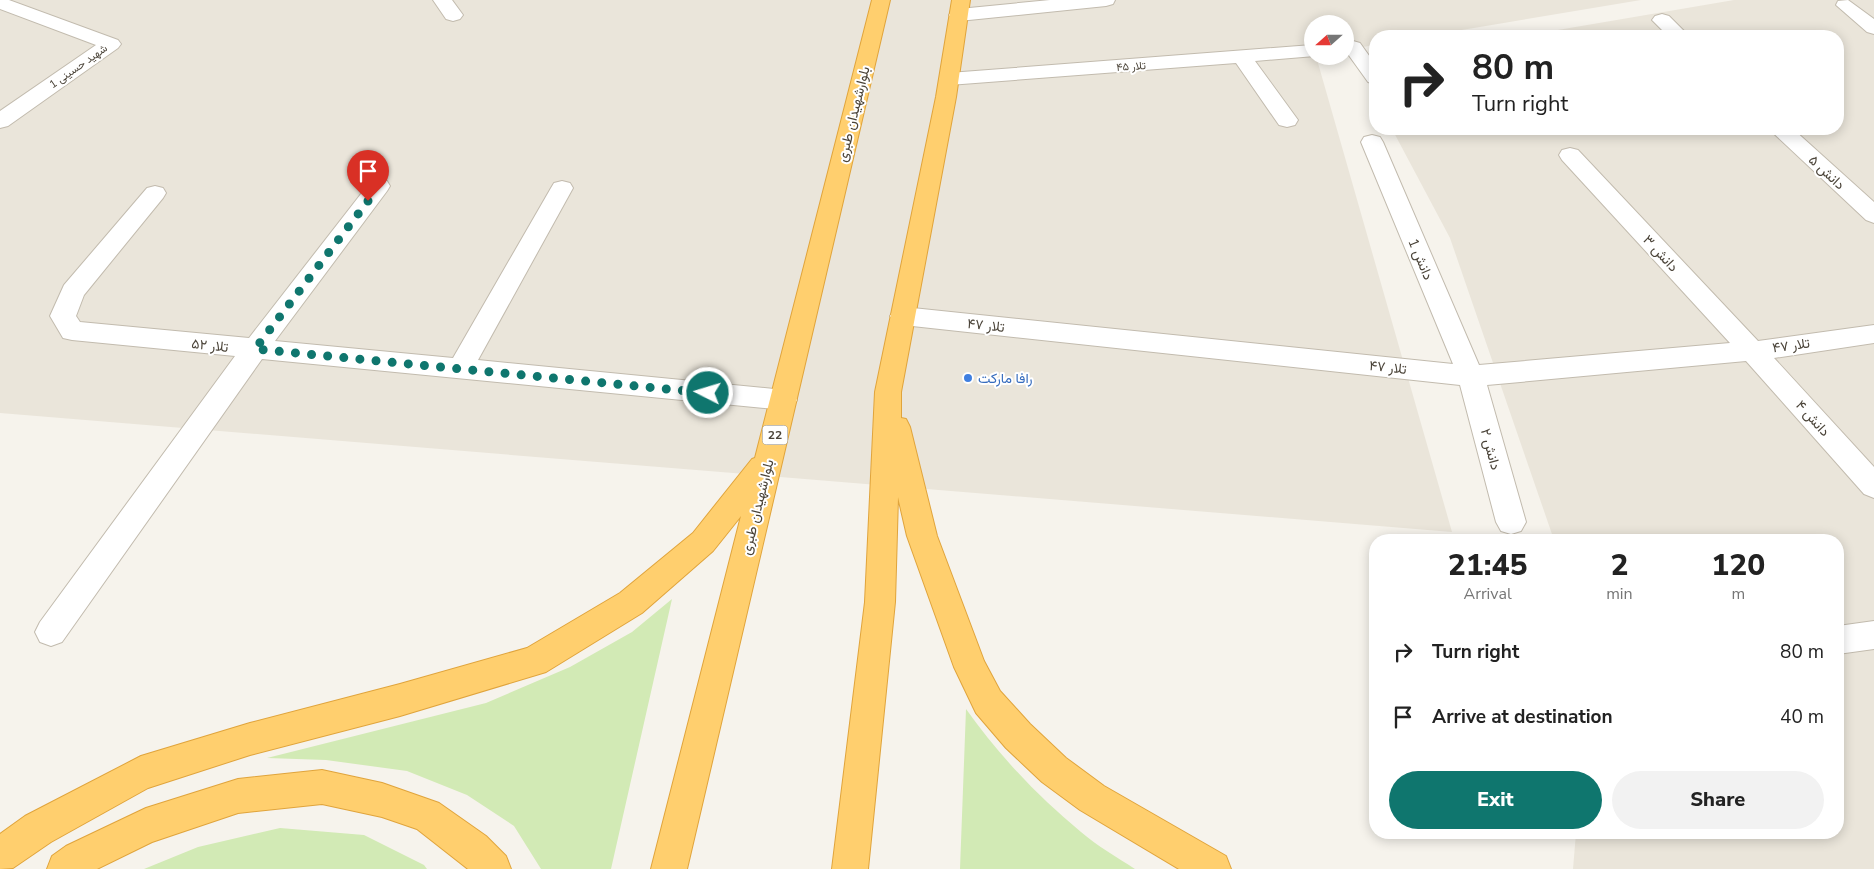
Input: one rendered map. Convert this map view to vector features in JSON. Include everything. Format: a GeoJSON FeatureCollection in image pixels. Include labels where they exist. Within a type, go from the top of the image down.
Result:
{"type":"FeatureCollection","features":[{"type":"Feature","properties":{"kind":"highway","name":"بلوارشهیدان طبری"},"geometry":{"type":"LineString","coordinates":[[669,869],[881,0]]}},
{"type":"Feature","properties":{"kind":"highway"},"geometry":{"type":"LineString","coordinates":[[850,869],[880,602],[888,392],[960,7]]}},
{"type":"Feature","properties":{"kind":"highway"},"geometry":{"type":"LineString","coordinates":[[888,392],[922,536],[970,667],[988,702],[1018,736],[1054,770],[1092,798],[1213,869]]}},
{"type":"Feature","properties":{"kind":"highway"},"geometry":{"type":"LineString","coordinates":[[0,855],[38,830],[141,773],[250,739],[400,700],[535,660],[631,602],[703,542],[769,458]]}},
{"type":"Feature","properties":{"kind":"highway"},"geometry":{"type":"LineString","coordinates":[[65,869],[79,859],[146,826],[238,796],[322,788],[382,800],[427,815],[473,849],[493,869]]}},
{"type":"Feature","properties":{"kind":"street"},"geometry":{"type":"LineString","coordinates":[[960,7],[1106,0]]}},
{"type":"Feature","properties":{"kind":"street","name":"شهید حسینی 1"},"geometry":{"type":"LineString","coordinates":[[0,3],[111,44],[0,120]]}},
{"type":"Feature","properties":{"kind":"street"},"geometry":{"type":"LineString","coordinates":[[1845,5],[1874,28]]}},
{"type":"Feature","properties":{"kind":"street"},"geometry":{"type":"LineString","coordinates":[[1662,20],[1673,30]]}},
{"type":"Feature","properties":{"kind":"street"},"geometry":{"type":"LineString","coordinates":[[1354,47],[1369,45]]}},
{"type":"Feature","properties":{"kind":"street","name":"تلار ۴۵"},"geometry":{"type":"LineString","coordinates":[[948,79],[1304,52]]}},
{"type":"Feature","properties":{"kind":"street"},"geometry":{"type":"LineString","coordinates":[[1354,53],[1369,71]]}},
{"type":"Feature","properties":{"kind":"street"},"geometry":{"type":"LineString","coordinates":[[1242,58],[1287,120]]}},
{"type":"Feature","properties":{"kind":"street","name":"دانش ۵"},"geometry":{"type":"LineString","coordinates":[[1787,135],[1874,215]]}},
{"type":"Feature","properties":{"kind":"street","name":"دانش 1"},"geometry":{"type":"LineString","coordinates":[[1372,142],[1471,376]]}},
{"type":"Feature","properties":{"kind":"street","name":"دانش ۳"},"geometry":{"type":"LineString","coordinates":[[1570,155],[1752,351]]}},
{"type":"Feature","properties":{"kind":"street"},"geometry":{"type":"LineString","coordinates":[[51,632],[255,349],[379,186]]}},
{"type":"Feature","properties":{"kind":"street"},"geometry":{"type":"LineString","coordinates":[[460,369],[562,188]]}},
{"type":"Feature","properties":{"kind":"street","name":"تلار ۵۲"},"geometry":{"type":"LineString","coordinates":[[155,193],[73,291],[63,316],[72,331],[784,400]]}},
{"type":"Feature","properties":{"kind":"street","name":"تلار ۴۷"},"geometry":{"type":"LineString","coordinates":[[903,316],[1471,376],[1752,351],[1874,334]]}},
{"type":"Feature","properties":{"kind":"street","name":"دانش ۴"},"geometry":{"type":"LineString","coordinates":[[1752,351],[1874,486]]}},
{"type":"Feature","properties":{"kind":"street","name":"دانش ۲"},"geometry":{"type":"LineString","coordinates":[[1471,376],[1510,522]]}},
{"type":"Feature","properties":{"kind":"street"},"geometry":{"type":"LineString","coordinates":[[1844,639],[1874,635]]}},
{"type":"Feature","properties":{"kind":"shaded area"},"geometry":{"type":"Polygon","coordinates":[[[0,0],[1641,0],[1462,30],[1369,30],[1369,46],[1354,48],[1354,15],[1304,15],[1304,65],[1319,65],[1452,532],[0,413],[0,0]]]}},
{"type":"Feature","properties":{"kind":"shaded area"},"geometry":{"type":"Polygon","coordinates":[[[1734,0],[1874,0],[1874,869],[1573,869],[1576,839],[1844,839],[1844,534],[1552,534],[1450,238],[1395,135],[1844,135],[1844,30],[1557,30],[1734,0]]]}},
{"type":"Feature","properties":{"kind":"green space"},"geometry":{"type":"Polygon","coordinates":[[[672,599],[611,869],[541,869],[514,826],[467,795],[407,771],[326,760],[267,758],[486,703],[570,667],[632,632],[672,599]]]}},
{"type":"Feature","properties":{"kind":"green space"},"geometry":{"type":"Polygon","coordinates":[[[966,709],[1005,759],[1049,804],[1100,847],[1135,869],[960,869],[966,709]]]}},
{"type":"Feature","properties":{"kind":"green space"},"geometry":{"type":"Polygon","coordinates":[[[280,828],[364,835],[424,865],[427,869],[144,869],[198,847],[280,828]]]}},
{"type":"Feature","properties":{"kind":"place","name":"رافا مارکت"},"geometry":{"type":"Point","coordinates":[968,378]}},
{"type":"Feature","properties":{"kind":"route"},"geometry":{"type":"LineString","coordinates":[[368,201],[255,349],[708,393]]}}]}
